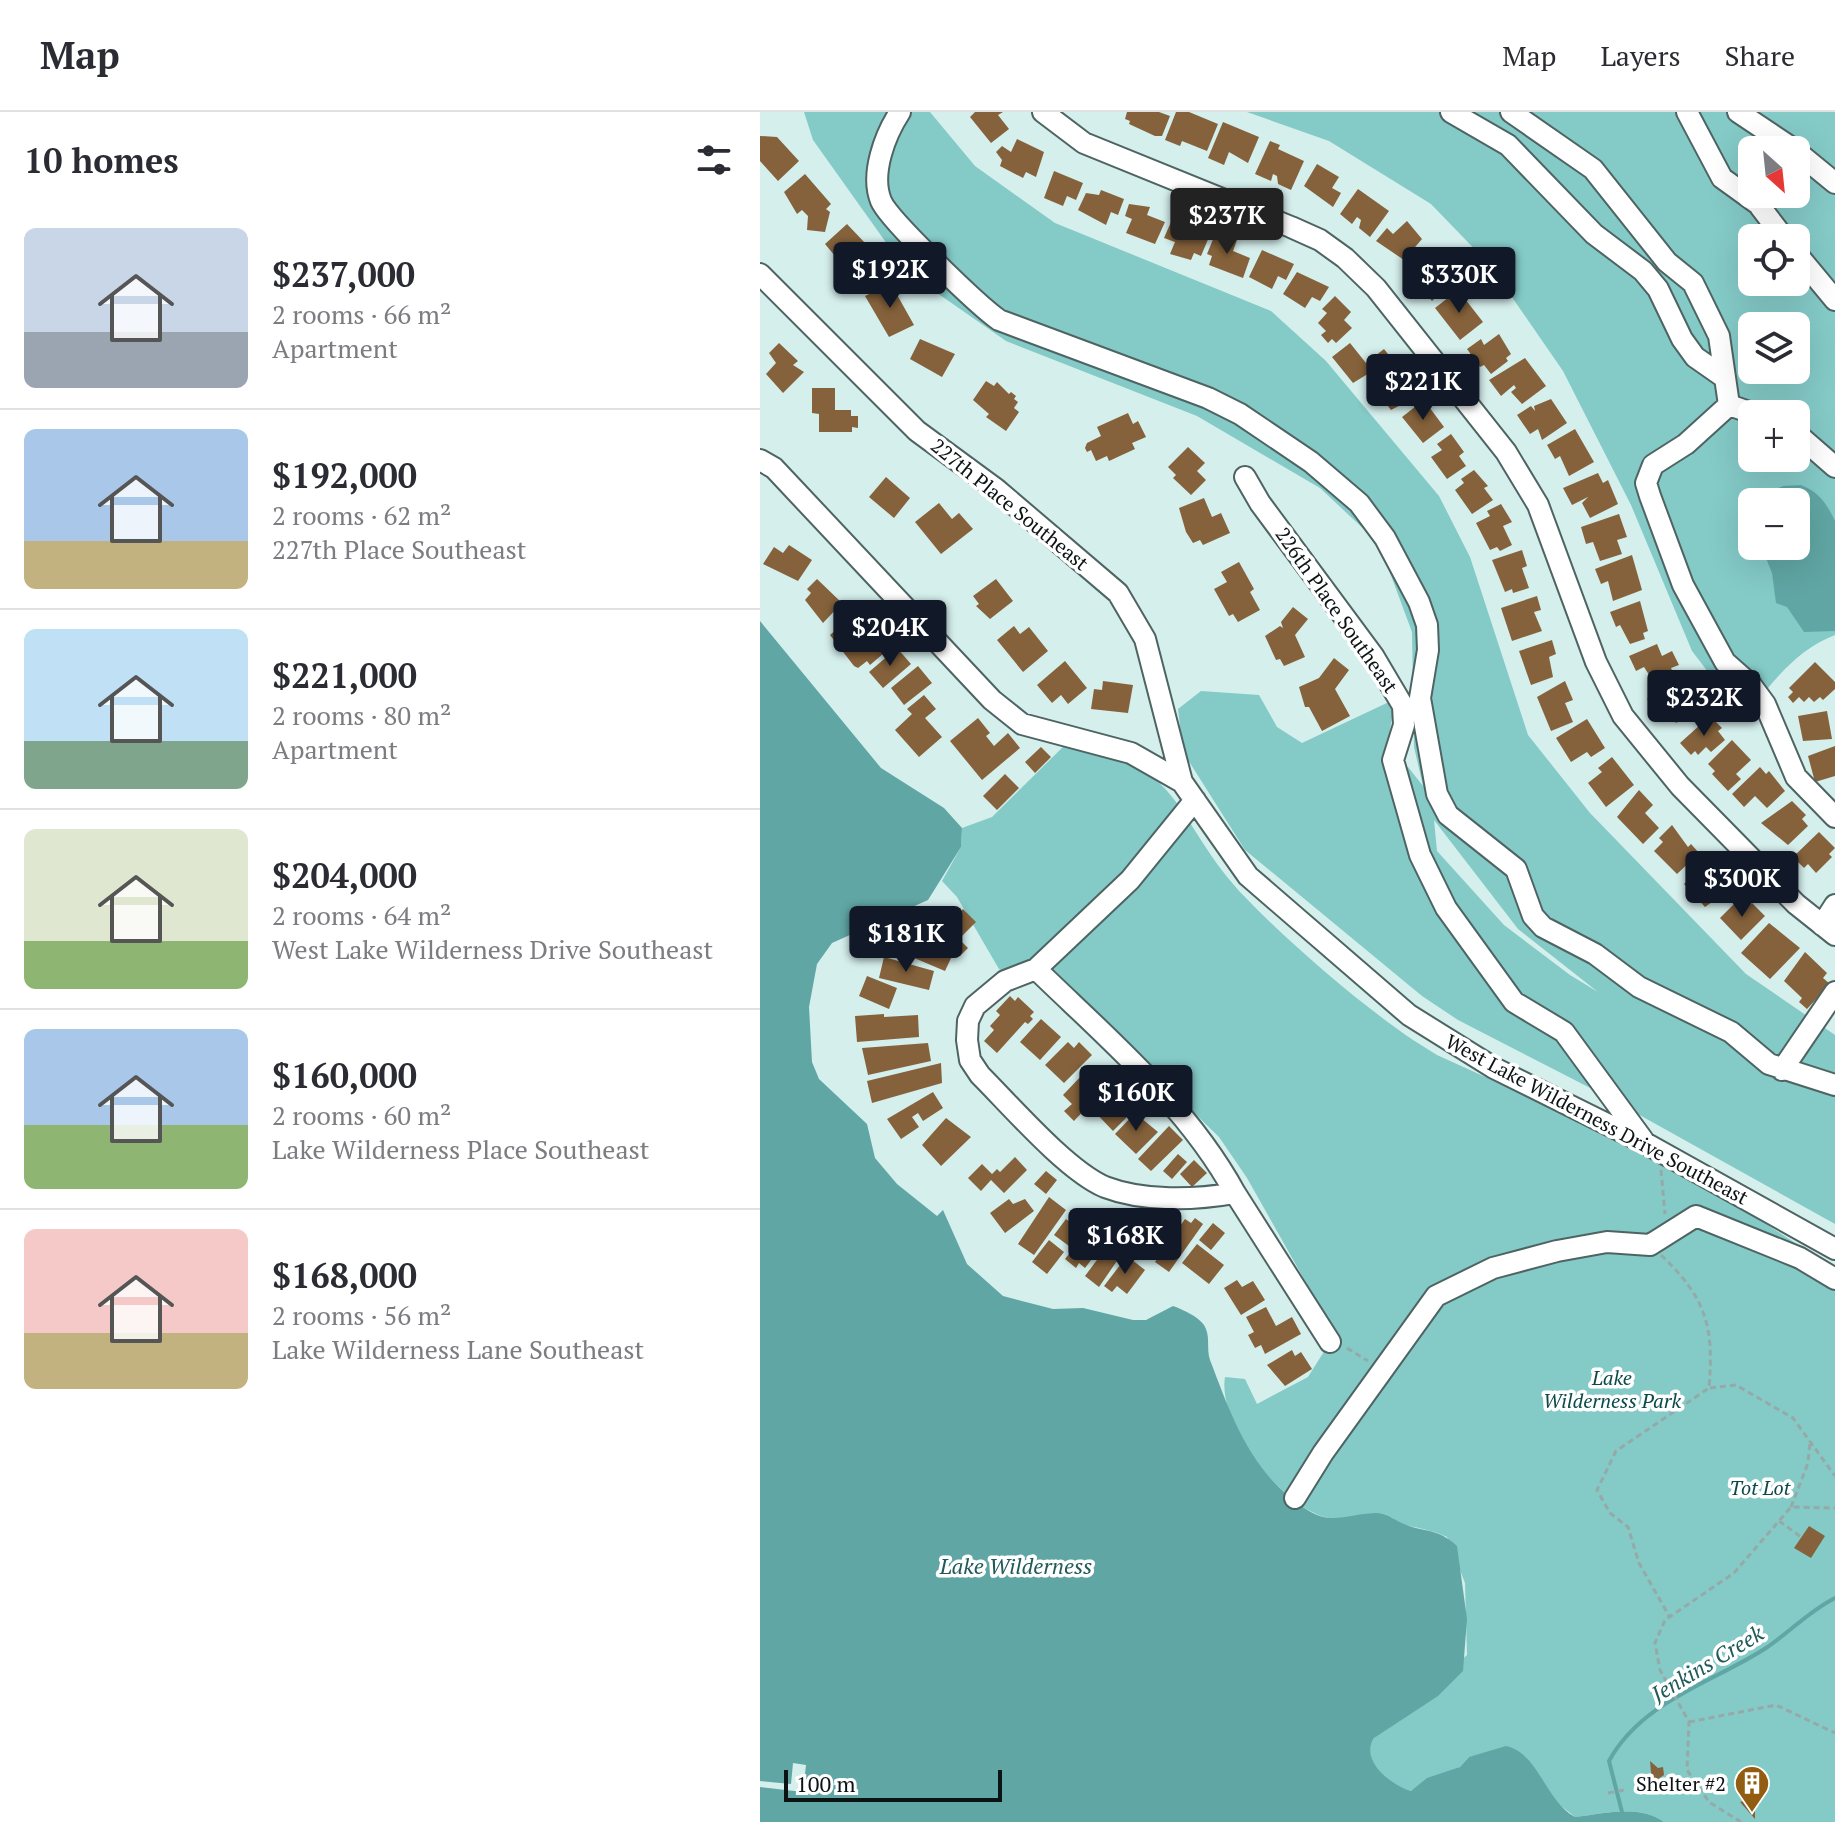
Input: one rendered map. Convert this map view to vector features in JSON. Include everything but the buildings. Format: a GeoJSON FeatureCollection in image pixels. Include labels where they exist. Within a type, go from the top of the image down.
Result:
{"type":"FeatureCollection","features":[{"type":"Feature","properties":{"kind":"street"},"geometry":{"type":"LineString","coordinates":[[900,112],[878,168],[881,200],[985,310],[999,320],[1208,398],[1240,414],[1311,462],[1359,503],[1385,538],[1419,602],[1427,625],[1428,650],[1420,698],[1437,794],[1448,815],[1516,869],[1533,916],[1543,927],[1595,954],[1639,987],[1731,1032],[1769,1064],[1799,1077],[1823,1079],[1835,1085]]}},
{"type":"Feature","properties":{"kind":"street"},"geometry":{"type":"LineString","coordinates":[[1043,112],[1084,143],[1320,240],[1376,288],[1506,452],[1523,478],[1538,505],[1606,687],[1631,729],[1680,786],[1796,904],[1829,930],[1835,905]]}},
{"type":"Feature","properties":{"kind":"street"},"geometry":{"type":"LineString","coordinates":[[1451,112],[1508,145],[1594,234],[1643,271],[1658,289],[1682,339],[1695,357],[1725,378]]}},
{"type":"Feature","properties":{"kind":"street"},"geometry":{"type":"LineString","coordinates":[[1511,112],[1593,169],[1667,262],[1693,283],[1719,336],[1729,405]]}},
{"type":"Feature","properties":{"kind":"street"},"geometry":{"type":"LineString","coordinates":[[1687,112],[1722,178],[1758,204],[1773,224]]}},
{"type":"Feature","properties":{"kind":"street"},"geometry":{"type":"LineString","coordinates":[[1738,112],[1775,136]]}},
{"type":"Feature","properties":{"kind":"street"},"geometry":{"type":"LineString","coordinates":[[1810,162],[1835,183]]}},
{"type":"Feature","properties":{"kind":"street"},"geometry":{"type":"LineString","coordinates":[[1810,270],[1835,300]]}},
{"type":"Feature","properties":{"kind":"street","name":"227th Place Southeast"},"geometry":{"type":"LineString","coordinates":[[760,274],[917,431],[996,489],[1118,593],[1145,639],[1182,782]]}},
{"type":"Feature","properties":{"kind":"street"},"geometry":{"type":"LineString","coordinates":[[1729,405],[1738,408]]}},
{"type":"Feature","properties":{"kind":"street"},"geometry":{"type":"LineString","coordinates":[[1729,405],[1686,444],[1653,465],[1646,483],[1696,612],[1725,662],[1751,685],[1765,704],[1796,777],[1835,817]]}},
{"type":"Feature","properties":{"kind":"street"},"geometry":{"type":"LineString","coordinates":[[1810,445],[1835,467]]}},
{"type":"Feature","properties":{"kind":"street","name":"West Lake Wilderness Drive Southeast"},"geometry":{"type":"LineString","coordinates":[[760,460],[774,468],[969,678],[1022,724],[1131,753],[1182,782],[1248,876],[1409,1015],[1494,1068],[1652,1147],[1835,1249]]}},
{"type":"Feature","properties":{"kind":"street","name":"226th Place Southeast"},"geometry":{"type":"LineString","coordinates":[[1245,477],[1374,657],[1403,706],[1404,725],[1393,760],[1420,855],[1446,908],[1514,1002],[1564,1032],[1652,1147]]}},
{"type":"Feature","properties":{"kind":"street"},"geometry":{"type":"LineString","coordinates":[[1195,800],[1130,880],[1036,969],[991,991],[975,1006],[968,1021],[970,1060],[980,1075],[1069,1162],[1105,1187],[1169,1198],[1235,1193]]}},
{"type":"Feature","properties":{"kind":"street"},"geometry":{"type":"LineString","coordinates":[[1036,969],[1127,1058],[1202,1139],[1330,1342]]}},
{"type":"Feature","properties":{"kind":"street"},"geometry":{"type":"LineString","coordinates":[[1782,1070],[1835,992]]}},
{"type":"Feature","properties":{"kind":"street"},"geometry":{"type":"LineString","coordinates":[[1295,1498],[1323,1453],[1436,1296],[1493,1268],[1587,1245],[1658,1239],[1696,1216],[1800,1258],[1835,1279]]}},
{"type":"Feature","properties":{"kind":"path"},"geometry":{"type":"LineString","coordinates":[[1652,1147],[1658,1239],[1703,1308],[1711,1333],[1709,1388]]}},
{"type":"Feature","properties":{"kind":"path"},"geometry":{"type":"LineString","coordinates":[[1330,1342],[1349,1349],[1381,1370]]}},
{"type":"Feature","properties":{"kind":"path"},"geometry":{"type":"LineString","coordinates":[[1669,1616],[1639,1563],[1628,1527],[1610,1513],[1597,1490],[1616,1451],[1709,1388],[1736,1385],[1793,1418],[1835,1476]]}},
{"type":"Feature","properties":{"kind":"path"},"geometry":{"type":"LineString","coordinates":[[1741,1822],[1709,1802],[1687,1770],[1689,1722],[1656,1659],[1655,1643],[1669,1616],[1734,1573],[1791,1507],[1808,1463],[1810,1439]]}},
{"type":"Feature","properties":{"kind":"path"},"geometry":{"type":"LineString","coordinates":[[1791,1507],[1835,1508]]}},
{"type":"Feature","properties":{"kind":"path"},"geometry":{"type":"LineString","coordinates":[[1779,1521],[1801,1537]]}},
{"type":"Feature","properties":{"kind":"path"},"geometry":{"type":"LineString","coordinates":[[1689,1722],[1776,1705],[1835,1733]]}},
{"type":"Feature","properties":{"kind":"path"},"geometry":{"type":"LineString","coordinates":[[1608,1793],[1624,1790]]}},
{"type":"Feature","properties":{"kind":"green space"},"geometry":{"type":"Polygon","coordinates":[[[804,112],[930,112],[975,166],[1055,223],[1271,311],[1326,361],[1439,496],[1470,557],[1528,735],[1590,813],[1746,974],[1835,1035],[1835,1224],[1600,1093],[1458,1020],[1422,996],[1245,850],[1183,752],[1178,709],[1201,691],[1259,695],[1277,727],[1302,743],[1391,701],[1394,705],[1385,761],[1408,767],[1423,786],[1414,747],[1412,632],[1386,562],[1368,533],[1320,488],[1197,416],[1006,341],[907,272],[813,140],[804,112]],[[1434,820],[1437,851],[1504,925],[1570,975],[1598,992],[1518,929],[1434,820]]]}},
{"type":"Feature","properties":{"kind":"green space"},"geometry":{"type":"Polygon","coordinates":[[[1247,112],[1835,112],[1835,635],[1795,660],[1744,719],[1692,651],[1631,505],[1563,371],[1489,264],[1431,204],[1329,141],[1247,112]]]}},
{"type":"Feature","properties":{"kind":"green space","name":"Lake Wilderness Park"},"geometry":{"type":"Polygon","coordinates":[[[1067,743],[1106,752],[1135,765],[1157,781],[1174,799],[1222,870],[1245,897],[1326,972],[1413,1040],[1437,1055],[1639,1147],[1691,1175],[1835,1269],[1835,1822],[1664,1822],[1654,1816],[1633,1812],[1575,1817],[1555,1801],[1525,1756],[1469,1757],[1460,1767],[1411,1791],[1379,1771],[1370,1755],[1374,1738],[1467,1655],[1465,1583],[1447,1537],[1406,1525],[1382,1513],[1335,1519],[1311,1512],[1274,1482],[1257,1462],[1232,1418],[1225,1396],[1225,1377],[1245,1379],[1257,1404],[1308,1377],[1335,1334],[1247,1178],[1219,1137],[1034,957],[1008,973],[999,969],[957,897],[942,881],[961,847],[962,828],[992,817],[1067,743]]]}},
{"type":"Feature","properties":{"kind":"water"},"geometry":{"type":"Polygon","coordinates":[[[1801,485],[1807,488],[1779,488],[1801,485]]]}},
{"type":"Feature","properties":{"kind":"water"},"geometry":{"type":"Polygon","coordinates":[[[1810,490],[1822,499],[1835,521],[1835,631],[1804,632],[1787,607],[1776,603],[1772,573],[1767,560],[1810,560],[1810,490]]]}},
{"type":"Feature","properties":{"kind":"water","name":"Lake Wilderness"},"geometry":{"type":"Polygon","coordinates":[[[760,621],[881,768],[944,808],[962,828],[961,847],[928,900],[832,943],[817,964],[809,1007],[812,1062],[819,1079],[867,1124],[875,1158],[897,1184],[937,1216],[943,1210],[967,1264],[1003,1296],[1053,1309],[1083,1308],[1133,1320],[1146,1320],[1173,1306],[1198,1319],[1206,1329],[1210,1360],[1246,1444],[1272,1480],[1309,1511],[1333,1518],[1382,1513],[1443,1536],[1457,1546],[1467,1619],[1463,1671],[1438,1696],[1374,1738],[1371,1755],[1387,1778],[1411,1791],[1427,1778],[1460,1767],[1469,1757],[1506,1746],[1526,1758],[1556,1800],[1575,1817],[1633,1812],[1654,1816],[1664,1822],[760,1822],[760,621]]]}},
{"type":"Feature","properties":{"kind":"pier"},"geometry":{"type":"Polygon","coordinates":[[[793,1763],[806,1765],[803,1792],[760,1787],[760,1781],[791,1784],[793,1763]]]}},
{"type":"Feature","properties":{"kind":"waterway","name":"Jenkins Creek"},"geometry":{"type":"LineString","coordinates":[[1622,1812],[1609,1761],[1623,1740],[1659,1708],[1766,1648],[1835,1598]]}},
{"type":"Feature","properties":{"kind":"place","name":"Shelter #2"},"geometry":{"type":"Point","coordinates":[1752,1814]}},
{"type":"Feature","properties":{"kind":"park label","name":"Tot Lot"},"geometry":{"type":"Point","coordinates":[1760,1487]}}]}
